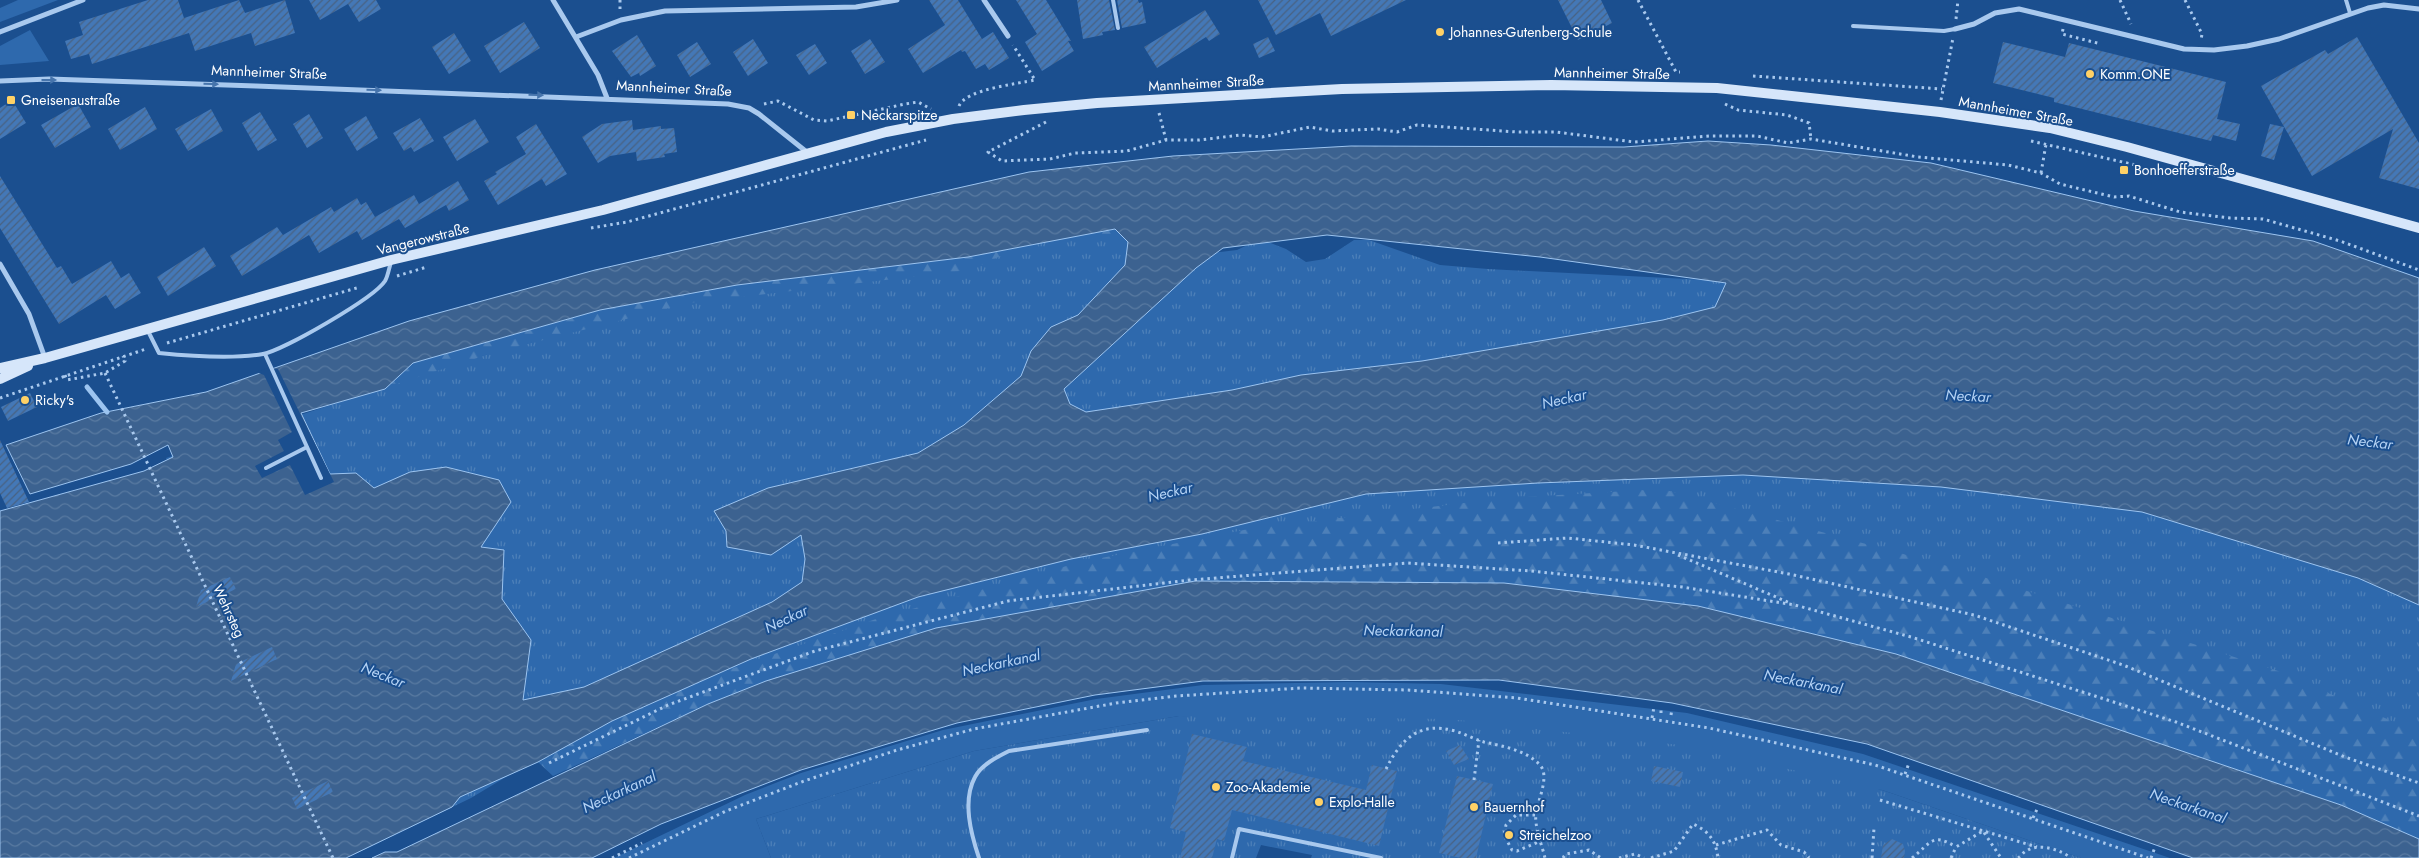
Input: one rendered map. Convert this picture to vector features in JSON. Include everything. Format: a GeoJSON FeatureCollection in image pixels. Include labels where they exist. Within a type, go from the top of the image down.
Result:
{"type":"FeatureCollection","features":[{"type":"Feature","properties":{"kind":"street"},"geometry":{"type":"LineString","coordinates":[[0,32],[83,0]]}},
{"type":"Feature","properties":{"kind":"street"},"geometry":{"type":"LineString","coordinates":[[553,0],[598,75],[607,98]]}},
{"type":"Feature","properties":{"kind":"street"},"geometry":{"type":"LineString","coordinates":[[576,37],[621,20],[665,11],[856,7],[897,0]]}},
{"type":"Feature","properties":{"kind":"street"},"geometry":{"type":"LineString","coordinates":[[984,0],[1008,36]]}},
{"type":"Feature","properties":{"kind":"street"},"geometry":{"type":"LineString","coordinates":[[1955,29],[1974,24],[1995,13],[2019,9],[2184,49],[2200,49],[2247,46],[2279,39],[2384,2],[2419,8]]}},
{"type":"Feature","properties":{"kind":"street","name":"Mannheimer Straße"},"geometry":{"type":"LineString","coordinates":[[0,81],[58,80],[607,98],[728,104],[749,108],[809,154],[886,132],[953,120],[1024,110],[1097,103],[1342,90],[1551,85],[1717,88],[1940,112],[2050,128],[2127,147],[2419,228]]}},
{"type":"Feature","properties":{"kind":"street","name":"Vangerowstraße"},"geometry":{"type":"LineString","coordinates":[[0,368],[45,358],[391,260],[603,210],[809,154]]}},
{"type":"Feature","properties":{"kind":"street"},"geometry":{"type":"LineString","coordinates":[[0,264],[29,314],[45,358]]}},
{"type":"Feature","properties":{"kind":"street","name":"Vangerowstraße"},"geometry":{"type":"LineString","coordinates":[[0,379],[45,358]]}},
{"type":"Feature","properties":{"kind":"lane"},"geometry":{"type":"LineString","coordinates":[[1113,0],[1118,28]]}},
{"type":"Feature","properties":{"kind":"lane"},"geometry":{"type":"LineString","coordinates":[[2346,0],[2350,13]]}},
{"type":"Feature","properties":{"kind":"lane"},"geometry":{"type":"LineString","coordinates":[[1854,26],[1944,31],[1955,29]]}},
{"type":"Feature","properties":{"kind":"lane"},"geometry":{"type":"LineString","coordinates":[[147,329],[160,353],[183,355],[265,354],[287,345],[371,295],[385,280],[391,260]]}},
{"type":"Feature","properties":{"kind":"lane"},"geometry":{"type":"LineString","coordinates":[[265,354],[321,478]]}},
{"type":"Feature","properties":{"kind":"lane"},"geometry":{"type":"LineString","coordinates":[[266,468],[307,447]]}},
{"type":"Feature","properties":{"kind":"lane"},"geometry":{"type":"LineString","coordinates":[[979,858],[970,826],[969,798],[975,776],[989,762],[1009,751],[1147,730]]}},
{"type":"Feature","properties":{"kind":"lane"},"geometry":{"type":"LineString","coordinates":[[1232,858],[1240,829],[1381,858]]}},
{"type":"Feature","properties":{"kind":"path"},"geometry":{"type":"LineString","coordinates":[[1639,0],[1676,72],[1686,72]]}},
{"type":"Feature","properties":{"kind":"path"},"geometry":{"type":"LineString","coordinates":[[1940,112],[1942,89],[1955,29],[1958,0]]}},
{"type":"Feature","properties":{"kind":"path"},"geometry":{"type":"LineString","coordinates":[[2120,0],[2131,24],[2129,35]]}},
{"type":"Feature","properties":{"kind":"path"},"geometry":{"type":"LineString","coordinates":[[2185,0],[2202,34],[2200,49]]}},
{"type":"Feature","properties":{"kind":"path"},"geometry":{"type":"LineString","coordinates":[[749,108],[778,101],[814,120],[827,121],[918,102],[953,120],[962,100],[971,94],[1035,80],[1008,36]]}},
{"type":"Feature","properties":{"kind":"path"},"geometry":{"type":"LineString","coordinates":[[2100,51],[2102,42]]}},
{"type":"Feature","properties":{"kind":"path"},"geometry":{"type":"LineString","coordinates":[[1745,76],[1942,89]]}},
{"type":"Feature","properties":{"kind":"path"},"geometry":{"type":"LineString","coordinates":[[1737,102],[1717,100],[1738,110],[1787,116],[1809,122],[1811,139]]}},
{"type":"Feature","properties":{"kind":"path"},"geometry":{"type":"LineString","coordinates":[[1159,113],[1166,140]]}},
{"type":"Feature","properties":{"kind":"path"},"geometry":{"type":"LineString","coordinates":[[1150,114],[1169,113]]}},
{"type":"Feature","properties":{"kind":"path"},"geometry":{"type":"LineString","coordinates":[[1030,123],[1049,121],[988,152],[1002,162],[1050,159],[1075,152],[1127,151],[1166,140],[1199,140],[1241,135],[1262,137],[1310,127],[1332,131],[1378,129],[1397,132],[1417,125],[1517,132],[1556,132],[1634,142],[1684,137],[1757,136],[1788,143],[1811,139],[1918,157],[2008,165],[2041,173],[2060,184],[2114,197],[2129,196],[2180,212],[2230,218],[2263,219],[2340,241],[2419,270]]}},
{"type":"Feature","properties":{"kind":"path"},"geometry":{"type":"LineString","coordinates":[[588,229],[636,220],[934,137]]}},
{"type":"Feature","properties":{"kind":"path"},"geometry":{"type":"LineString","coordinates":[[2027,140],[2144,167]]}},
{"type":"Feature","properties":{"kind":"path"},"geometry":{"type":"LineString","coordinates":[[2041,173],[2046,144]]}},
{"type":"Feature","properties":{"kind":"path"},"geometry":{"type":"LineString","coordinates":[[0,398],[155,346],[430,266]]}},
{"type":"Feature","properties":{"kind":"path"},"geometry":{"type":"LineString","coordinates":[[65,375],[67,380],[105,373],[125,361],[123,356]]}},
{"type":"Feature","properties":{"kind":"path","name":"Wehrsteg"},"geometry":{"type":"LineString","coordinates":[[105,373],[333,858]]}},
{"type":"Feature","properties":{"kind":"path"},"geometry":{"type":"LineString","coordinates":[[1498,543],[1568,538],[1634,545],[1789,574],[1974,615],[2123,665],[2345,757],[2419,783]]}},
{"type":"Feature","properties":{"kind":"path"},"geometry":{"type":"LineString","coordinates":[[1672,552],[1795,605]]}},
{"type":"Feature","properties":{"kind":"path"},"geometry":{"type":"LineString","coordinates":[[549,763],[668,705],[815,651],[1008,602],[1190,580],[1407,563],[1531,571],[1682,587],[1795,605],[1912,637],[2176,722],[2419,816]]}},
{"type":"Feature","properties":{"kind":"path"},"geometry":{"type":"LineString","coordinates":[[629,858],[726,811],[804,781],[897,750],[974,729],[1116,704],[1176,696],[1301,688],[1408,690],[1517,698],[1652,718],[1812,750],[1905,774],[2150,858],[2156,847]]}},
{"type":"Feature","properties":{"kind":"path"},"geometry":{"type":"LineString","coordinates":[[1652,718],[1654,707]]}},
{"type":"Feature","properties":{"kind":"path"},"geometry":{"type":"LineString","coordinates":[[1660,713],[1661,708]]}},
{"type":"Feature","properties":{"kind":"path"},"geometry":{"type":"LineString","coordinates":[[1671,714],[1672,709]]}},
{"type":"Feature","properties":{"kind":"path"},"geometry":{"type":"LineString","coordinates":[[1386,769],[1394,752],[1411,734],[1431,726],[1455,731],[1479,740],[1517,750],[1540,765],[1544,774],[1535,816],[1545,858]]}},
{"type":"Feature","properties":{"kind":"path"},"geometry":{"type":"LineString","coordinates":[[1474,780],[1479,740]]}},
{"type":"Feature","properties":{"kind":"path"},"geometry":{"type":"LineString","coordinates":[[1905,774],[1909,763]]}},
{"type":"Feature","properties":{"kind":"path"},"geometry":{"type":"LineString","coordinates":[[1880,800],[2037,847],[2053,849],[2071,858]]}},
{"type":"Feature","properties":{"kind":"path"},"geometry":{"type":"LineString","coordinates":[[2033,818],[2038,807]]}},
{"type":"Feature","properties":{"kind":"path"},"geometry":{"type":"LineString","coordinates":[[1535,816],[1516,815],[1506,825],[1504,834],[1512,850],[1517,852],[1541,841]]}},
{"type":"Feature","properties":{"kind":"path"},"geometry":{"type":"LineString","coordinates":[[1651,858],[1674,851],[1693,824],[1705,829],[1716,845],[1718,858]]}},
{"type":"Feature","properties":{"kind":"path"},"geometry":{"type":"LineString","coordinates":[[1872,858],[1874,828]]}},
{"type":"Feature","properties":{"kind":"path"},"geometry":{"type":"LineString","coordinates":[[1716,845],[1767,830],[1781,845],[1804,852],[1810,858]]}},
{"type":"Feature","properties":{"kind":"path"},"geometry":{"type":"LineString","coordinates":[[1951,858],[1956,847],[1983,831]]}},
{"type":"Feature","properties":{"kind":"path"},"geometry":{"type":"LineString","coordinates":[[1983,831],[2001,858]]}},
{"type":"Feature","properties":{"kind":"path"},"geometry":{"type":"LineString","coordinates":[[1912,858],[1930,841],[1938,838],[1956,847]]}},
{"type":"Feature","properties":{"kind":"path"},"geometry":{"type":"LineString","coordinates":[[612,858],[642,843]]}},
{"type":"Feature","properties":{"kind":"path"},"geometry":{"type":"LineString","coordinates":[[2018,858],[2027,850],[2037,847]]}},
{"type":"Feature","properties":{"kind":"path"},"geometry":{"type":"LineString","coordinates":[[1563,858],[1566,854],[1589,850],[1601,858]]}},
{"type":"Feature","properties":{"kind":"path"},"geometry":{"type":"LineString","coordinates":[[1619,858],[1635,854],[1644,858]]}},
{"type":"Feature","properties":{"kind":"green space"},"geometry":{"type":"Polygon","coordinates":[[[18,0],[58,0],[0,22],[0,8],[18,0]]]}},
{"type":"Feature","properties":{"kind":"green space"},"geometry":{"type":"Polygon","coordinates":[[[30,30],[49,61],[0,65],[0,46],[30,30]]]}},
{"type":"Feature","properties":{"kind":"green space"},"geometry":{"type":"Polygon","coordinates":[[[1115,229],[1128,242],[385,389],[413,363],[600,310],[737,285],[968,257],[1115,229]]]}},
{"type":"Feature","properties":{"kind":"green space"},"geometry":{"type":"Polygon","coordinates":[[[1075,231],[1092,239],[1118,234],[1131,235],[1137,262],[1237,250],[1260,239],[1286,249],[1306,262],[1325,259],[1354,240],[1369,240],[1440,265],[1727,281],[2419,472],[2419,733],[2278,671],[1955,568],[1662,489],[1505,498],[1249,529],[1081,562],[876,619],[693,682],[596,723],[471,798],[355,854],[166,458],[496,352],[689,303],[970,270],[1018,248],[1040,234],[1075,231]]]}},
{"type":"Feature","properties":{"kind":"green space"},"geometry":{"type":"Polygon","coordinates":[[[1743,475],[2419,605],[2419,839],[2341,805],[1895,654],[766,681],[708,704],[553,776],[538,762],[612,721],[751,659],[918,597],[1366,494],[1743,475]]]}},
{"type":"Feature","properties":{"kind":"green space"},"geometry":{"type":"Polygon","coordinates":[[[1349,682],[1441,684],[1687,713],[1863,754],[2170,858],[2081,858],[1882,790],[1179,716],[974,751],[756,819],[771,858],[614,858],[745,795],[801,773],[943,730],[1096,699],[1203,685],[1349,682]]]}},
{"type":"Feature","properties":{"kind":"green space"},"geometry":{"type":"Polygon","coordinates":[[[1179,716],[1449,719],[1680,745],[1882,790],[2081,858],[1311,858],[1312,855],[1261,845],[1256,858],[771,858],[756,819],[974,751],[1179,716]]]}},
{"type":"Feature","properties":{"kind":"water","name":"Neckar"},"geometry":{"type":"Polygon","coordinates":[[[1708,141],[1771,145],[1931,163],[2134,211],[2313,241],[2419,278],[2419,605],[2358,578],[2142,512],[1941,487],[1743,475],[1538,483],[1366,494],[1202,534],[1071,559],[918,597],[751,659],[612,721],[538,762],[460,797],[452,807],[346,858],[0,858],[0,511],[144,471],[173,457],[168,445],[131,464],[30,494],[6,445],[101,413],[206,392],[409,321],[595,270],[1029,172],[1173,156],[1351,146],[1624,147],[1708,141]],[[1115,229],[968,257],[737,285],[600,310],[413,363],[385,389],[301,413],[330,474],[356,473],[374,488],[410,472],[446,467],[499,480],[511,502],[481,547],[504,550],[502,599],[531,640],[523,700],[584,687],[772,602],[802,582],[805,559],[801,535],[771,555],[727,547],[726,531],[714,511],[768,488],[918,453],[964,425],[1021,376],[1031,351],[1051,327],[1078,315],[1125,265],[1128,242],[1115,229]],[[1327,235],[1223,248],[1196,268],[1064,389],[1070,404],[1086,412],[1232,390],[1301,375],[1422,361],[1663,320],[1715,307],[1726,283],[1540,257],[1327,235]]]}},
{"type":"Feature","properties":{"kind":"water","name":"Neckarkanal"},"geometry":{"type":"Polygon","coordinates":[[[1195,581],[1504,583],[1698,606],[1896,654],[2341,805],[2419,839],[2419,858],[2193,858],[1867,744],[1672,703],[1499,680],[1203,681],[1095,695],[957,723],[801,770],[661,824],[592,858],[372,858],[385,852],[397,852],[708,704],[766,681],[936,628],[1195,581]]]}},
{"type":"Feature","properties":{"kind":"pier"},"geometry":{"type":"Polygon","coordinates":[[[267,368],[278,369],[334,482],[305,495],[290,465],[262,478],[255,466],[284,451],[278,440],[292,432],[264,375],[256,372],[267,368]]]}},
{"type":"Feature","properties":{"kind":"building"},"geometry":{"type":"Polygon","coordinates":[[[148,0],[178,0],[184,18],[239,0],[245,13],[285,0],[295,33],[255,46],[251,33],[195,51],[189,33],[92,64],[89,54],[71,59],[65,41],[83,35],[79,22],[148,0]]]}},
{"type":"Feature","properties":{"kind":"building"},"geometry":{"type":"Polygon","coordinates":[[[309,0],[376,0],[381,9],[359,22],[348,4],[320,20],[309,0]]]}},
{"type":"Feature","properties":{"kind":"building"},"geometry":{"type":"Polygon","coordinates":[[[929,0],[958,0],[982,39],[993,32],[1009,58],[989,70],[985,64],[976,69],[965,51],[962,52],[961,50],[923,73],[908,49],[945,25],[929,0]]]}},
{"type":"Feature","properties":{"kind":"building"},"geometry":{"type":"Polygon","coordinates":[[[1016,0],[1046,0],[1071,41],[1068,41],[1074,51],[1042,71],[1025,42],[1037,34],[1016,0]]]}},
{"type":"Feature","properties":{"kind":"building"},"geometry":{"type":"Polygon","coordinates":[[[1077,0],[1109,0],[1115,30],[1102,32],[1103,35],[1083,39],[1077,0]]]}},
{"type":"Feature","properties":{"kind":"building"},"geometry":{"type":"Polygon","coordinates":[[[1117,0],[1138,0],[1139,3],[1142,2],[1146,23],[1122,28],[1117,0]]]}},
{"type":"Feature","properties":{"kind":"building"},"geometry":{"type":"Polygon","coordinates":[[[1258,0],[1406,0],[1331,36],[1320,13],[1276,35],[1258,0]]]}},
{"type":"Feature","properties":{"kind":"building"},"geometry":{"type":"Polygon","coordinates":[[[1558,0],[1601,0],[1612,23],[1578,40],[1558,0]]]}},
{"type":"Feature","properties":{"kind":"building"},"geometry":{"type":"Polygon","coordinates":[[[1205,10],[1220,34],[1209,41],[1206,37],[1157,68],[1144,47],[1205,10]]]}},
{"type":"Feature","properties":{"kind":"building"},"geometry":{"type":"Polygon","coordinates":[[[524,22],[540,48],[500,73],[484,46],[524,22]]]}},
{"type":"Feature","properties":{"kind":"building"},"geometry":{"type":"Polygon","coordinates":[[[454,33],[471,61],[449,74],[432,47],[454,33]]]}},
{"type":"Feature","properties":{"kind":"building"},"geometry":{"type":"Polygon","coordinates":[[[637,35],[656,66],[640,76],[639,73],[631,77],[612,51],[637,35]]]}},
{"type":"Feature","properties":{"kind":"building"},"geometry":{"type":"Polygon","coordinates":[[[1268,37],[1275,51],[1259,58],[1253,44],[1268,37]]]}},
{"type":"Feature","properties":{"kind":"building"},"geometry":{"type":"Polygon","coordinates":[[[2357,37],[2419,143],[2419,189],[2379,178],[2393,129],[2312,176],[2261,86],[2325,50],[2328,54],[2357,37]]]}},
{"type":"Feature","properties":{"kind":"building"},"geometry":{"type":"Polygon","coordinates":[[[753,39],[768,63],[748,76],[733,52],[753,39]]]}},
{"type":"Feature","properties":{"kind":"building"},"geometry":{"type":"Polygon","coordinates":[[[870,39],[885,62],[865,74],[851,51],[870,39]]]}},
{"type":"Feature","properties":{"kind":"building"},"geometry":{"type":"Polygon","coordinates":[[[697,42],[711,64],[690,77],[677,55],[697,42]]]}},
{"type":"Feature","properties":{"kind":"building"},"geometry":{"type":"Polygon","coordinates":[[[2003,42],[2065,57],[2069,43],[2226,82],[2217,119],[2240,124],[2236,141],[2213,135],[2211,141],[2054,102],[2054,98],[1993,83],[2003,42]]]}},
{"type":"Feature","properties":{"kind":"building"},"geometry":{"type":"Polygon","coordinates":[[[815,44],[827,63],[809,75],[796,55],[815,44]]]}},
{"type":"Feature","properties":{"kind":"building"},"geometry":{"type":"Polygon","coordinates":[[[12,100],[26,123],[0,139],[0,108],[12,100]]]}},
{"type":"Feature","properties":{"kind":"building"},"geometry":{"type":"Polygon","coordinates":[[[78,104],[91,127],[55,148],[41,125],[78,104]]]}},
{"type":"Feature","properties":{"kind":"building"},"geometry":{"type":"Polygon","coordinates":[[[145,107],[157,129],[120,150],[108,129],[145,107]]]}},
{"type":"Feature","properties":{"kind":"building"},"geometry":{"type":"Polygon","coordinates":[[[211,109],[223,131],[188,151],[175,129],[211,109]]]}},
{"type":"Feature","properties":{"kind":"building"},"geometry":{"type":"Polygon","coordinates":[[[260,112],[277,140],[258,151],[242,123],[260,112]]]}},
{"type":"Feature","properties":{"kind":"building"},"geometry":{"type":"Polygon","coordinates":[[[309,114],[323,138],[307,148],[293,124],[309,114]]]}},
{"type":"Feature","properties":{"kind":"building"},"geometry":{"type":"Polygon","coordinates":[[[366,116],[378,138],[357,151],[344,129],[366,116]]]}},
{"type":"Feature","properties":{"kind":"building"},"geometry":{"type":"Polygon","coordinates":[[[420,118],[434,141],[414,152],[411,147],[404,151],[393,133],[420,118]]]}},
{"type":"Feature","properties":{"kind":"building"},"geometry":{"type":"Polygon","coordinates":[[[475,119],[489,142],[457,161],[443,137],[475,119]]]}},
{"type":"Feature","properties":{"kind":"building"},"geometry":{"type":"Polygon","coordinates":[[[632,120],[633,130],[661,126],[661,129],[674,128],[677,152],[664,154],[665,157],[637,161],[636,152],[610,156],[598,163],[582,137],[602,124],[632,120]]]}},
{"type":"Feature","properties":{"kind":"building"},"geometry":{"type":"Polygon","coordinates":[[[536,124],[567,174],[546,186],[542,179],[498,205],[484,181],[497,174],[495,172],[526,154],[516,137],[536,124]]]}},
{"type":"Feature","properties":{"kind":"building"},"geometry":{"type":"Polygon","coordinates":[[[2270,124],[2284,127],[2274,160],[2261,156],[2270,124]]]}},
{"type":"Feature","properties":{"kind":"building"},"geometry":{"type":"Polygon","coordinates":[[[0,176],[57,268],[61,266],[72,284],[111,261],[121,278],[129,273],[141,293],[115,309],[106,295],[59,324],[0,228],[0,176]]]}},
{"type":"Feature","properties":{"kind":"building"},"geometry":{"type":"Polygon","coordinates":[[[458,181],[469,200],[449,211],[446,205],[405,228],[399,219],[362,240],[357,231],[319,253],[309,235],[242,276],[230,256],[277,227],[283,235],[331,207],[334,212],[357,198],[361,205],[366,202],[375,217],[414,195],[419,204],[458,181]]]}},
{"type":"Feature","properties":{"kind":"building"},"geometry":{"type":"Polygon","coordinates":[[[204,247],[216,266],[168,296],[157,277],[204,247]]]}},
{"type":"Feature","properties":{"kind":"building","name":"Ricky's"},"geometry":{"type":"Polygon","coordinates":[[[30,393],[37,407],[8,421],[1,407],[30,393]]]}},
{"type":"Feature","properties":{"kind":"building"},"geometry":{"type":"Polygon","coordinates":[[[0,440],[29,502],[7,508],[0,493],[0,440]]]}},
{"type":"Feature","properties":{"kind":"building"},"geometry":{"type":"Polygon","coordinates":[[[230,577],[236,589],[196,607],[201,590],[230,577]]]}},
{"type":"Feature","properties":{"kind":"building"},"geometry":{"type":"Polygon","coordinates":[[[272,647],[277,659],[231,681],[236,664],[272,647]]]}},
{"type":"Feature","properties":{"kind":"building"},"geometry":{"type":"Polygon","coordinates":[[[1192,734],[1247,747],[1243,761],[1366,790],[1372,765],[1397,771],[1379,846],[1232,810],[1224,841],[1217,839],[1212,858],[1180,858],[1186,832],[1170,828],[1192,734]]]}},
{"type":"Feature","properties":{"kind":"building"},"geometry":{"type":"Polygon","coordinates":[[[1460,745],[1469,759],[1454,765],[1446,751],[1460,745]]]}},
{"type":"Feature","properties":{"kind":"building"},"geometry":{"type":"Polygon","coordinates":[[[1654,766],[1683,772],[1680,787],[1651,781],[1654,766]]]}},
{"type":"Feature","properties":{"kind":"building"},"geometry":{"type":"Polygon","coordinates":[[[1457,776],[1493,784],[1476,858],[1461,858],[1439,853],[1457,776]]]}},
{"type":"Feature","properties":{"kind":"building"},"geometry":{"type":"Polygon","coordinates":[[[328,781],[333,792],[297,809],[292,798],[328,781]]]}},
{"type":"Feature","properties":{"kind":"building"},"geometry":{"type":"Polygon","coordinates":[[[1892,839],[1903,844],[1904,858],[1881,858],[1883,845],[1892,839]]]}},
{"type":"Feature","properties":{"kind":"waterway"},"geometry":{"type":"LineString","coordinates":[[87,387],[107,412]]}},
{"type":"Feature","properties":{"kind":"place","name":"Johannes-Gutenberg-Schule"},"geometry":{"type":"Point","coordinates":[1440,32]}},
{"type":"Feature","properties":{"kind":"place","name":"Komm.ONE"},"geometry":{"type":"Point","coordinates":[2090,74]}},
{"type":"Feature","properties":{"kind":"place","name":"Gneisenaustraße"},"geometry":{"type":"Point","coordinates":[11,100]}},
{"type":"Feature","properties":{"kind":"place","name":"Neckarspitze"},"geometry":{"type":"Point","coordinates":[851,115]}},
{"type":"Feature","properties":{"kind":"place","name":"Bonhoefferstraße"},"geometry":{"type":"Point","coordinates":[2124,170]}},
{"type":"Feature","properties":{"kind":"place","name":"Ricky's"},"geometry":{"type":"Point","coordinates":[25,400]}},
{"type":"Feature","properties":{"kind":"place","name":"Zoo-Akademie"},"geometry":{"type":"Point","coordinates":[1216,787]}},
{"type":"Feature","properties":{"kind":"place","name":"Explo-Halle"},"geometry":{"type":"Point","coordinates":[1319,802]}},
{"type":"Feature","properties":{"kind":"place","name":"Bauernhof"},"geometry":{"type":"Point","coordinates":[1474,807]}},
{"type":"Feature","properties":{"kind":"place","name":"Streichelzoo"},"geometry":{"type":"Point","coordinates":[1509,835]}}]}
